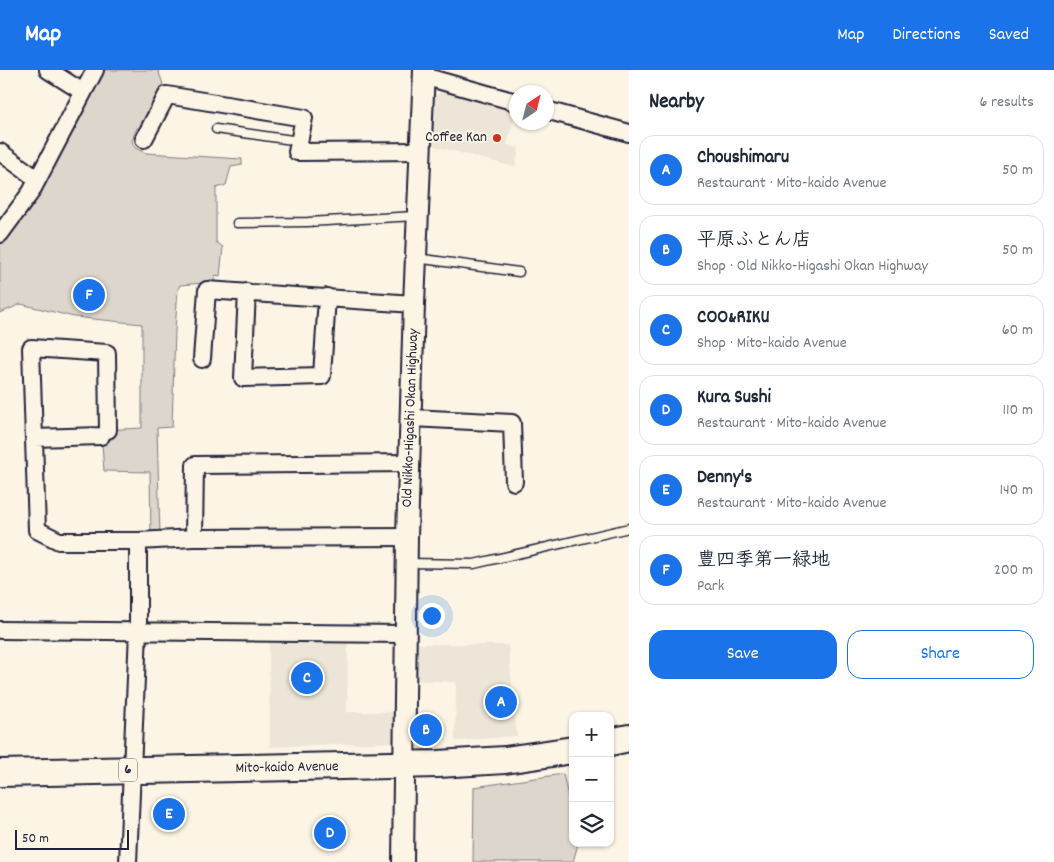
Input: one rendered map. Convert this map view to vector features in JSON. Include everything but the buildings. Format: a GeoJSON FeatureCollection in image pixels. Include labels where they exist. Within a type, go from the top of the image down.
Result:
{"type":"FeatureCollection","features":[{"type":"Feature","properties":{"kind":"highway"},"geometry":{"type":"LineString","coordinates":[[614,741],[629,738]]}},
{"type":"Feature","properties":{"kind":"highway","name":"Mito-kaido Avenue"},"geometry":{"type":"LineString","coordinates":[[0,773],[405,765],[505,760],[569,751]]}},
{"type":"Feature","properties":{"kind":"street"},"geometry":{"type":"LineString","coordinates":[[48,70],[83,92]]}},
{"type":"Feature","properties":{"kind":"street"},"geometry":{"type":"LineString","coordinates":[[0,234],[31,192],[95,70]]}},
{"type":"Feature","properties":{"kind":"street"},"geometry":{"type":"LineString","coordinates":[[423,73],[509,100]]}},
{"type":"Feature","properties":{"kind":"street","name":"Old Nikko-Higashi Okan Highway"},"geometry":{"type":"LineString","coordinates":[[403,862],[407,563],[414,304],[421,151],[428,120],[423,73]]}},
{"type":"Feature","properties":{"kind":"street"},"geometry":{"type":"LineString","coordinates":[[144,139],[167,95],[304,118],[297,152],[421,151]]}},
{"type":"Feature","properties":{"kind":"street"},"geometry":{"type":"LineString","coordinates":[[554,112],[629,133]]}},
{"type":"Feature","properties":{"kind":"street"},"geometry":{"type":"LineString","coordinates":[[0,152],[37,179]]}},
{"type":"Feature","properties":{"kind":"street"},"geometry":{"type":"LineString","coordinates":[[202,359],[206,290],[414,304]]}},
{"type":"Feature","properties":{"kind":"street"},"geometry":{"type":"LineString","coordinates":[[247,292],[243,378],[322,376],[327,297]]}},
{"type":"Feature","properties":{"kind":"street"},"geometry":{"type":"LineString","coordinates":[[34,438],[105,433],[106,353],[31,348],[37,530],[59,541],[408,537]]}},
{"type":"Feature","properties":{"kind":"street"},"geometry":{"type":"LineString","coordinates":[[411,418],[512,423],[514,482]]}},
{"type":"Feature","properties":{"kind":"street"},"geometry":{"type":"LineString","coordinates":[[194,538],[195,465],[410,464]]}},
{"type":"Feature","properties":{"kind":"street"},"geometry":{"type":"LineString","coordinates":[[128,862],[138,632],[138,541]]}},
{"type":"Feature","properties":{"kind":"street"},"geometry":{"type":"LineString","coordinates":[[0,630],[406,634]]}},
{"type":"Feature","properties":{"kind":"lane"},"geometry":{"type":"LineString","coordinates":[[216,129],[299,141]]}},
{"type":"Feature","properties":{"kind":"lane"},"geometry":{"type":"LineString","coordinates":[[236,223],[308,222],[418,216]]}},
{"type":"Feature","properties":{"kind":"lane"},"geometry":{"type":"LineString","coordinates":[[416,258],[519,272]]}},
{"type":"Feature","properties":{"kind":"lane"},"geometry":{"type":"LineString","coordinates":[[407,563],[474,564],[629,528]]}},
{"type":"Feature","properties":{"kind":"shaded area"},"geometry":{"type":"Polygon","coordinates":[[[101,70],[158,70],[163,84],[143,128],[137,128],[132,141],[135,148],[146,153],[242,159],[242,165],[231,167],[226,185],[216,188],[216,242],[223,247],[220,276],[215,275],[215,282],[180,285],[178,289],[172,427],[157,428],[160,536],[151,537],[150,472],[104,471],[101,430],[142,428],[142,324],[74,317],[21,304],[0,313],[0,237],[101,70]]]}},
{"type":"Feature","properties":{"kind":"shaded area"},"geometry":{"type":"Polygon","coordinates":[[[444,90],[509,108],[509,130],[511,130],[507,145],[519,148],[515,167],[430,145],[432,97],[444,90]]]}},
{"type":"Feature","properties":{"kind":"shaded area"},"geometry":{"type":"Polygon","coordinates":[[[269,640],[348,642],[347,712],[393,712],[394,742],[270,747],[269,640]]]}},
{"type":"Feature","properties":{"kind":"shaded area"},"geometry":{"type":"Polygon","coordinates":[[[416,644],[508,645],[517,736],[455,741],[456,682],[417,680],[416,644]]]}},
{"type":"Feature","properties":{"kind":"shaded area"},"geometry":{"type":"Polygon","coordinates":[[[563,774],[569,800],[569,847],[577,847],[573,862],[473,862],[474,787],[563,774]]]}},
{"type":"Feature","properties":{"kind":"place","name":"Coffee Kan"},"geometry":{"type":"Point","coordinates":[497,138]}},
{"type":"Feature","properties":{"kind":"place","name":"豊四季第一緑地"},"geometry":{"type":"Point","coordinates":[89,295]}},
{"type":"Feature","properties":{"kind":"place","name":"COO&RIKU"},"geometry":{"type":"Point","coordinates":[307,678]}},
{"type":"Feature","properties":{"kind":"place","name":"Choushimaru"},"geometry":{"type":"Point","coordinates":[501,702]}},
{"type":"Feature","properties":{"kind":"place","name":"平原ふとん店"},"geometry":{"type":"Point","coordinates":[426,730]}},
{"type":"Feature","properties":{"kind":"place","name":"Denny's"},"geometry":{"type":"Point","coordinates":[169,814]}},
{"type":"Feature","properties":{"kind":"place","name":"Kura Sushi"},"geometry":{"type":"Point","coordinates":[330,833]}}]}
